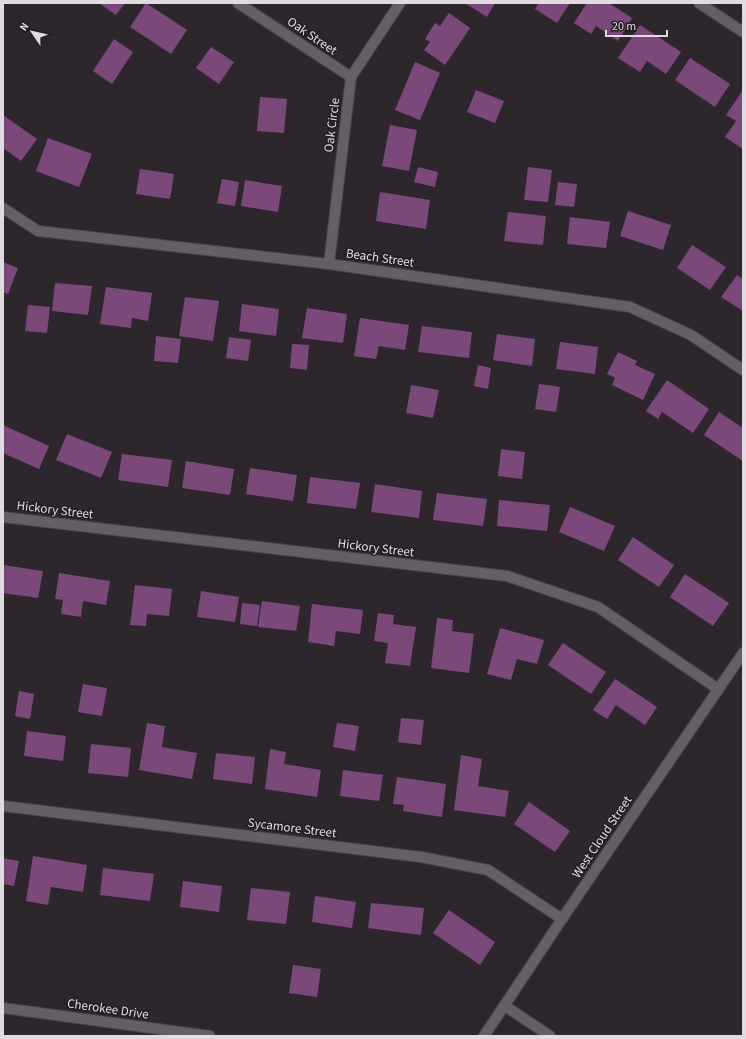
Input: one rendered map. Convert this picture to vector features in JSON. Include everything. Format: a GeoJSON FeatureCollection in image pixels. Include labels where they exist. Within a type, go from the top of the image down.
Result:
{"type":"FeatureCollection","features":[{"type":"Feature","properties":{"kind":"street","name":"Oak Street"},"geometry":{"type":"LineString","coordinates":[[238,3],[351,78]]}},
{"type":"Feature","properties":{"kind":"street","name":"Oak Circle"},"geometry":{"type":"LineString","coordinates":[[329,264],[351,78],[400,3]]}},
{"type":"Feature","properties":{"kind":"street"},"geometry":{"type":"LineString","coordinates":[[699,3],[743,32]]}},
{"type":"Feature","properties":{"kind":"street","name":"Beach Street"},"geometry":{"type":"LineString","coordinates":[[3,208],[38,231],[329,264],[630,306],[691,335],[743,370]]}},
{"type":"Feature","properties":{"kind":"street","name":"Hickory Street"},"geometry":{"type":"LineString","coordinates":[[3,517],[507,576],[598,607],[718,689]]}},
{"type":"Feature","properties":{"kind":"street","name":"West Cloud Street"},"geometry":{"type":"LineString","coordinates":[[484,1036],[743,653]]}},
{"type":"Feature","properties":{"kind":"street","name":"Sycamore Street"},"geometry":{"type":"LineString","coordinates":[[3,806],[421,857],[488,870],[562,920]]}},
{"type":"Feature","properties":{"kind":"street"},"geometry":{"type":"LineString","coordinates":[[505,1006],[550,1036]]}},
{"type":"Feature","properties":{"kind":"street","name":"Cherokee Drive"},"geometry":{"type":"LineString","coordinates":[[3,1008],[210,1036]]}},
{"type":"Feature","properties":{"kind":"building"},"geometry":{"type":"Polygon","coordinates":[[[99,3],[125,3],[116,15],[99,3]]]}},
{"type":"Feature","properties":{"kind":"building"},"geometry":{"type":"Polygon","coordinates":[[[146,3],[187,30],[171,54],[130,27],[146,3]]]}},
{"type":"Feature","properties":{"kind":"building"},"geometry":{"type":"Polygon","coordinates":[[[465,3],[495,3],[487,17],[465,3]]]}},
{"type":"Feature","properties":{"kind":"building"},"geometry":{"type":"Polygon","coordinates":[[[539,3],[570,3],[557,23],[535,9],[539,3]]]}},
{"type":"Feature","properties":{"kind":"building"},"geometry":{"type":"Polygon","coordinates":[[[587,3],[609,3],[632,18],[618,41],[596,26],[591,34],[574,23],[587,3]]]}},
{"type":"Feature","properties":{"kind":"building"},"geometry":{"type":"Polygon","coordinates":[[[449,13],[470,28],[445,65],[424,50],[430,42],[425,39],[435,23],[440,26],[449,13]]]}},
{"type":"Feature","properties":{"kind":"building"},"geometry":{"type":"Polygon","coordinates":[[[640,25],[681,52],[666,74],[647,61],[640,72],[618,58],[640,25]]]}},
{"type":"Feature","properties":{"kind":"building"},"geometry":{"type":"Polygon","coordinates":[[[114,39],[133,52],[112,84],[93,71],[114,39]]]}},
{"type":"Feature","properties":{"kind":"building"},"geometry":{"type":"Polygon","coordinates":[[[211,47],[234,62],[219,84],[196,68],[211,47]]]}},
{"type":"Feature","properties":{"kind":"building"},"geometry":{"type":"Polygon","coordinates":[[[690,58],[730,84],[715,107],[675,80],[690,58]]]}},
{"type":"Feature","properties":{"kind":"building"},"geometry":{"type":"Polygon","coordinates":[[[415,62],[440,73],[420,120],[395,110],[415,62]]]}},
{"type":"Feature","properties":{"kind":"building"},"geometry":{"type":"Polygon","coordinates":[[[476,90],[504,101],[495,123],[467,112],[476,90]]]}},
{"type":"Feature","properties":{"kind":"building"},"geometry":{"type":"Polygon","coordinates":[[[743,90],[743,149],[725,137],[736,121],[726,115],[743,90]]]}},
{"type":"Feature","properties":{"kind":"building"},"geometry":{"type":"Polygon","coordinates":[[[260,97],[287,99],[284,133],[257,131],[260,97]]]}},
{"type":"Feature","properties":{"kind":"building"},"geometry":{"type":"Polygon","coordinates":[[[3,115],[37,139],[21,161],[3,148],[3,115]]]}},
{"type":"Feature","properties":{"kind":"building"},"geometry":{"type":"Polygon","coordinates":[[[390,125],[417,130],[409,171],[382,166],[390,125]]]}},
{"type":"Feature","properties":{"kind":"building"},"geometry":{"type":"Polygon","coordinates":[[[48,138],[92,154],[79,187],[36,171],[48,138]]]}},
{"type":"Feature","properties":{"kind":"building"},"geometry":{"type":"Polygon","coordinates":[[[418,167],[438,172],[435,187],[414,182],[418,167]]]}},
{"type":"Feature","properties":{"kind":"building"},"geometry":{"type":"Polygon","coordinates":[[[528,167],[552,170],[548,202],[524,200],[528,167]]]}},
{"type":"Feature","properties":{"kind":"building"},"geometry":{"type":"Polygon","coordinates":[[[140,169],[174,174],[170,199],[136,194],[140,169]]]}},
{"type":"Feature","properties":{"kind":"building"},"geometry":{"type":"Polygon","coordinates":[[[222,179],[239,182],[235,206],[217,203],[222,179]]]}},
{"type":"Feature","properties":{"kind":"building"},"geometry":{"type":"Polygon","coordinates":[[[245,180],[282,186],[278,212],[241,206],[245,180]]]}},
{"type":"Feature","properties":{"kind":"building"},"geometry":{"type":"Polygon","coordinates":[[[558,182],[577,184],[574,207],[555,205],[558,182]]]}},
{"type":"Feature","properties":{"kind":"building"},"geometry":{"type":"Polygon","coordinates":[[[380,192],[430,200],[426,229],[376,221],[380,192]]]}},
{"type":"Feature","properties":{"kind":"building"},"geometry":{"type":"Polygon","coordinates":[[[628,211],[671,225],[663,250],[620,236],[628,211]]]}},
{"type":"Feature","properties":{"kind":"building"},"geometry":{"type":"Polygon","coordinates":[[[508,212],[546,216],[543,245],[504,241],[508,212]]]}},
{"type":"Feature","properties":{"kind":"building"},"geometry":{"type":"Polygon","coordinates":[[[570,217],[610,222],[606,248],[567,244],[570,217]]]}},
{"type":"Feature","properties":{"kind":"building"},"geometry":{"type":"Polygon","coordinates":[[[692,245],[726,267],[710,290],[677,268],[692,245]]]}},
{"type":"Feature","properties":{"kind":"building"},"geometry":{"type":"Polygon","coordinates":[[[3,262],[18,268],[8,294],[3,292],[3,262]]]}},
{"type":"Feature","properties":{"kind":"building"},"geometry":{"type":"Polygon","coordinates":[[[737,275],[743,279],[743,311],[721,297],[737,275]]]}},
{"type":"Feature","properties":{"kind":"building"},"geometry":{"type":"Polygon","coordinates":[[[55,283],[92,286],[88,315],[52,311],[55,283]]]}},
{"type":"Feature","properties":{"kind":"building"},"geometry":{"type":"Polygon","coordinates":[[[106,287],[152,293],[148,321],[132,318],[131,328],[100,324],[106,287]]]}},
{"type":"Feature","properties":{"kind":"building"},"geometry":{"type":"Polygon","coordinates":[[[185,297],[219,301],[213,341],[179,336],[185,297]]]}},
{"type":"Feature","properties":{"kind":"building"},"geometry":{"type":"Polygon","coordinates":[[[242,304],[279,309],[276,336],[239,331],[242,304]]]}},
{"type":"Feature","properties":{"kind":"building"},"geometry":{"type":"Polygon","coordinates":[[[28,305],[50,307],[47,333],[25,331],[28,305]]]}},
{"type":"Feature","properties":{"kind":"building"},"geometry":{"type":"Polygon","coordinates":[[[307,308],[347,314],[343,343],[302,338],[307,308]]]}},
{"type":"Feature","properties":{"kind":"building"},"geometry":{"type":"Polygon","coordinates":[[[360,318],[409,325],[405,350],[379,346],[376,359],[354,356],[360,318]]]}},
{"type":"Feature","properties":{"kind":"building"},"geometry":{"type":"Polygon","coordinates":[[[422,326],[472,332],[469,358],[418,352],[422,326]]]}},
{"type":"Feature","properties":{"kind":"building"},"geometry":{"type":"Polygon","coordinates":[[[497,334],[535,339],[532,366],[493,360],[497,334]]]}},
{"type":"Feature","properties":{"kind":"building"},"geometry":{"type":"Polygon","coordinates":[[[156,336],[181,339],[178,363],[154,361],[156,336]]]}},
{"type":"Feature","properties":{"kind":"building"},"geometry":{"type":"Polygon","coordinates":[[[229,337],[251,340],[248,361],[226,358],[229,337]]]}},
{"type":"Feature","properties":{"kind":"building"},"geometry":{"type":"Polygon","coordinates":[[[560,342],[598,347],[595,374],[556,369],[560,342]]]}},
{"type":"Feature","properties":{"kind":"building"},"geometry":{"type":"Polygon","coordinates":[[[292,344],[309,345],[307,370],[290,368],[292,344]]]}},
{"type":"Feature","properties":{"kind":"building"},"geometry":{"type":"Polygon","coordinates":[[[618,352],[637,361],[635,365],[655,374],[643,400],[612,385],[615,378],[607,374],[618,352]]]}},
{"type":"Feature","properties":{"kind":"building"},"geometry":{"type":"Polygon","coordinates":[[[478,365],[491,368],[488,389],[474,386],[478,365]]]}},
{"type":"Feature","properties":{"kind":"building"},"geometry":{"type":"Polygon","coordinates":[[[667,380],[709,409],[693,433],[662,412],[658,419],[646,411],[667,380]]]}},
{"type":"Feature","properties":{"kind":"building"},"geometry":{"type":"Polygon","coordinates":[[[539,384],[560,387],[556,412],[535,409],[539,384]]]}},
{"type":"Feature","properties":{"kind":"building"},"geometry":{"type":"Polygon","coordinates":[[[411,385],[439,390],[433,418],[406,413],[411,385]]]}},
{"type":"Feature","properties":{"kind":"building"},"geometry":{"type":"Polygon","coordinates":[[[719,412],[743,428],[743,461],[704,435],[719,412]]]}},
{"type":"Feature","properties":{"kind":"building"},"geometry":{"type":"Polygon","coordinates":[[[3,425],[49,446],[39,469],[3,453],[3,425]]]}},
{"type":"Feature","properties":{"kind":"building"},"geometry":{"type":"Polygon","coordinates":[[[67,434],[112,452],[101,478],[56,460],[67,434]]]}},
{"type":"Feature","properties":{"kind":"building"},"geometry":{"type":"Polygon","coordinates":[[[501,449],[525,452],[522,479],[498,476],[501,449]]]}},
{"type":"Feature","properties":{"kind":"building"},"geometry":{"type":"Polygon","coordinates":[[[122,454],[172,460],[168,487],[118,480],[122,454]]]}},
{"type":"Feature","properties":{"kind":"building"},"geometry":{"type":"Polygon","coordinates":[[[186,461],[234,469],[230,495],[182,488],[186,461]]]}},
{"type":"Feature","properties":{"kind":"building"},"geometry":{"type":"Polygon","coordinates":[[[250,468],[297,475],[293,501],[246,494],[250,468]]]}},
{"type":"Feature","properties":{"kind":"building"},"geometry":{"type":"Polygon","coordinates":[[[310,477],[360,483],[356,509],[307,503],[310,477]]]}},
{"type":"Feature","properties":{"kind":"building"},"geometry":{"type":"Polygon","coordinates":[[[375,484],[422,491],[419,518],[371,512],[375,484]]]}},
{"type":"Feature","properties":{"kind":"building"},"geometry":{"type":"Polygon","coordinates":[[[437,493],[487,499],[483,526],[433,520],[437,493]]]}},
{"type":"Feature","properties":{"kind":"building"},"geometry":{"type":"Polygon","coordinates":[[[499,500],[550,505],[547,531],[497,526],[499,500]]]}},
{"type":"Feature","properties":{"kind":"building"},"geometry":{"type":"Polygon","coordinates":[[[570,507],[615,526],[604,551],[559,532],[570,507]]]}},
{"type":"Feature","properties":{"kind":"building"},"geometry":{"type":"Polygon","coordinates":[[[633,537],[674,565],[659,587],[618,560],[633,537]]]}},
{"type":"Feature","properties":{"kind":"building"},"geometry":{"type":"Polygon","coordinates":[[[3,565],[43,571],[38,598],[3,593],[3,565]]]}},
{"type":"Feature","properties":{"kind":"building"},"geometry":{"type":"Polygon","coordinates":[[[59,573],[110,581],[106,605],[83,601],[81,617],[61,614],[63,600],[55,599],[59,573]]]}},
{"type":"Feature","properties":{"kind":"building"},"geometry":{"type":"Polygon","coordinates":[[[685,574],[729,603],[713,626],[670,597],[685,574]]]}},
{"type":"Feature","properties":{"kind":"building"},"geometry":{"type":"Polygon","coordinates":[[[135,585],[172,589],[169,616],[147,614],[146,626],[130,625],[135,585]]]}},
{"type":"Feature","properties":{"kind":"building"},"geometry":{"type":"Polygon","coordinates":[[[201,591],[239,597],[235,622],[197,617],[201,591]]]}},
{"type":"Feature","properties":{"kind":"building"},"geometry":{"type":"Polygon","coordinates":[[[262,601],[300,606],[296,631],[258,627],[262,601]]]}},
{"type":"Feature","properties":{"kind":"building"},"geometry":{"type":"Polygon","coordinates":[[[242,603],[260,605],[257,626],[240,624],[242,603]]]}},
{"type":"Feature","properties":{"kind":"building"},"geometry":{"type":"Polygon","coordinates":[[[312,604],[363,610],[360,634],[336,631],[334,646],[308,642],[312,604]]]}},
{"type":"Feature","properties":{"kind":"building"},"geometry":{"type":"Polygon","coordinates":[[[378,613],[394,615],[393,624],[416,627],[410,666],[385,663],[388,643],[374,641],[378,613]]]}},
{"type":"Feature","properties":{"kind":"building"},"geometry":{"type":"Polygon","coordinates":[[[437,618],[453,620],[452,631],[474,634],[469,673],[431,668],[437,618]]]}},
{"type":"Feature","properties":{"kind":"building"},"geometry":{"type":"Polygon","coordinates":[[[500,628],[544,640],[537,664],[517,659],[511,680],[487,674],[500,628]]]}},
{"type":"Feature","properties":{"kind":"building"},"geometry":{"type":"Polygon","coordinates":[[[563,643],[606,672],[591,694],[548,665],[563,643]]]}},
{"type":"Feature","properties":{"kind":"building"},"geometry":{"type":"Polygon","coordinates":[[[615,679],[657,707],[645,725],[616,705],[607,719],[593,710],[615,679]]]}},
{"type":"Feature","properties":{"kind":"building"},"geometry":{"type":"Polygon","coordinates":[[[83,684],[107,688],[102,716],[78,712],[83,684]]]}},
{"type":"Feature","properties":{"kind":"building"},"geometry":{"type":"Polygon","coordinates":[[[19,691],[34,694],[30,719],[15,716],[19,691]]]}},
{"type":"Feature","properties":{"kind":"building"},"geometry":{"type":"Polygon","coordinates":[[[401,718],[424,720],[421,745],[398,742],[401,718]]]}},
{"type":"Feature","properties":{"kind":"building"},"geometry":{"type":"Polygon","coordinates":[[[147,723],[165,726],[162,747],[197,753],[192,779],[139,770],[147,723]]]}},
{"type":"Feature","properties":{"kind":"building"},"geometry":{"type":"Polygon","coordinates":[[[337,723],[359,726],[355,751],[333,747],[337,723]]]}},
{"type":"Feature","properties":{"kind":"building"},"geometry":{"type":"Polygon","coordinates":[[[27,731],[66,736],[63,761],[24,756],[27,731]]]}},
{"type":"Feature","properties":{"kind":"building"},"geometry":{"type":"Polygon","coordinates":[[[91,744],[131,748],[128,777],[88,773],[91,744]]]}},
{"type":"Feature","properties":{"kind":"building"},"geometry":{"type":"Polygon","coordinates":[[[270,749],[286,752],[284,764],[321,770],[317,797],[265,789],[270,749]]]}},
{"type":"Feature","properties":{"kind":"building"},"geometry":{"type":"Polygon","coordinates":[[[216,753],[255,757],[252,784],[213,779],[216,753]]]}},
{"type":"Feature","properties":{"kind":"building"},"geometry":{"type":"Polygon","coordinates":[[[461,755],[482,759],[478,786],[509,791],[505,817],[454,810],[461,755]]]}},
{"type":"Feature","properties":{"kind":"building"},"geometry":{"type":"Polygon","coordinates":[[[343,770],[383,775],[379,801],[340,796],[343,770]]]}},
{"type":"Feature","properties":{"kind":"building"},"geometry":{"type":"Polygon","coordinates":[[[397,777],[446,784],[442,817],[403,811],[404,805],[393,804],[397,777]]]}},
{"type":"Feature","properties":{"kind":"building"},"geometry":{"type":"Polygon","coordinates":[[[529,802],[570,831],[555,852],[514,824],[529,802]]]}},
{"type":"Feature","properties":{"kind":"building"},"geometry":{"type":"Polygon","coordinates":[[[33,856],[87,865],[83,892],[51,887],[48,905],[26,901],[33,856]]]}},
{"type":"Feature","properties":{"kind":"building"},"geometry":{"type":"Polygon","coordinates":[[[3,858],[19,861],[14,886],[3,884],[3,858]]]}},
{"type":"Feature","properties":{"kind":"building"},"geometry":{"type":"Polygon","coordinates":[[[103,868],[154,874],[150,901],[100,895],[103,868]]]}},
{"type":"Feature","properties":{"kind":"building"},"geometry":{"type":"Polygon","coordinates":[[[183,881],[222,886],[219,912],[180,907],[183,881]]]}},
{"type":"Feature","properties":{"kind":"building"},"geometry":{"type":"Polygon","coordinates":[[[251,888],[290,892],[286,924],[247,920],[251,888]]]}},
{"type":"Feature","properties":{"kind":"building"},"geometry":{"type":"Polygon","coordinates":[[[315,896],[356,902],[352,928],[312,922],[315,896]]]}},
{"type":"Feature","properties":{"kind":"building"},"geometry":{"type":"Polygon","coordinates":[[[371,903],[424,908],[421,935],[368,928],[371,903]]]}},
{"type":"Feature","properties":{"kind":"building"},"geometry":{"type":"Polygon","coordinates":[[[449,910],[495,942],[480,965],[433,933],[449,910]]]}},
{"type":"Feature","properties":{"kind":"building"},"geometry":{"type":"Polygon","coordinates":[[[293,965],[321,969],[317,997],[289,993],[293,965]]]}}]}
